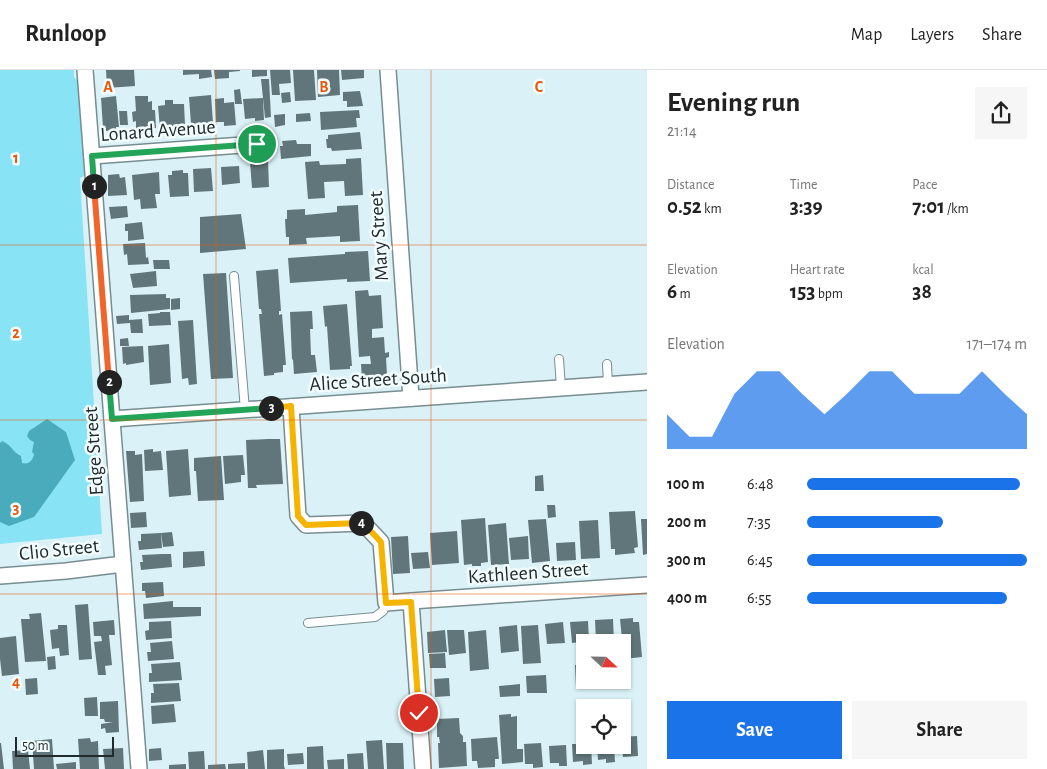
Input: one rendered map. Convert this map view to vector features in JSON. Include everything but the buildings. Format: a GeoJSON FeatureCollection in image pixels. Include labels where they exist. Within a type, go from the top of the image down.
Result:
{"type":"FeatureCollection","features":[{"type":"Feature","properties":{"kind":"street","name":"Edge Street"},"geometry":{"type":"LineString","coordinates":[[85,70],[138,769]]}},
{"type":"Feature","properties":{"kind":"street","name":"Mary Street"},"geometry":{"type":"LineString","coordinates":[[388,70],[411,398]]}},
{"type":"Feature","properties":{"kind":"street","name":"Lonard Avenue"},"geometry":{"type":"LineString","coordinates":[[92,156],[257,144]]}},
{"type":"Feature","properties":{"kind":"street","name":"Alice Street South"},"geometry":{"type":"LineString","coordinates":[[112,419],[647,382]]}},
{"type":"Feature","properties":{"kind":"street"},"geometry":{"type":"LineString","coordinates":[[291,406],[298,516],[306,525],[363,523],[381,542],[386,603]]}},
{"type":"Feature","properties":{"kind":"street","name":"Clio Street"},"geometry":{"type":"LineString","coordinates":[[0,576],[123,564]]}},
{"type":"Feature","properties":{"kind":"street","name":"Kathleen Street"},"geometry":{"type":"LineString","coordinates":[[386,603],[647,585]]}},
{"type":"Feature","properties":{"kind":"street"},"geometry":{"type":"LineString","coordinates":[[411,602],[423,769]]}},
{"type":"Feature","properties":{"kind":"lane"},"geometry":{"type":"LineString","coordinates":[[234,276],[245,410]]}},
{"type":"Feature","properties":{"kind":"lane"},"geometry":{"type":"LineString","coordinates":[[559,358],[561,388]]}},
{"type":"Feature","properties":{"kind":"lane"},"geometry":{"type":"LineString","coordinates":[[607,364],[608,385]]}},
{"type":"Feature","properties":{"kind":"lane"},"geometry":{"type":"LineString","coordinates":[[308,623],[375,617],[383,611],[386,603]]}},
{"type":"Feature","properties":{"kind":"shaded area"},"geometry":{"type":"Polygon","coordinates":[[[0,70],[74,70],[74,77],[78,81],[85,165],[84,176],[80,178],[102,534],[0,544],[0,70]]]}},
{"type":"Feature","properties":{"kind":"shaded area"},"geometry":{"type":"Polygon","coordinates":[[[47,419],[66,432],[75,460],[34,517],[9,526],[0,522],[0,443],[2,441],[5,442],[21,456],[22,463],[29,463],[34,454],[32,452],[34,442],[27,436],[29,431],[47,419]]]}},
{"type":"Feature","properties":{"kind":"route"},"geometry":{"type":"LineString","coordinates":[[257,144],[92,156],[112,419],[291,406],[298,516],[306,525],[363,523],[381,542],[386,603],[411,602],[419,713]]}}]}
